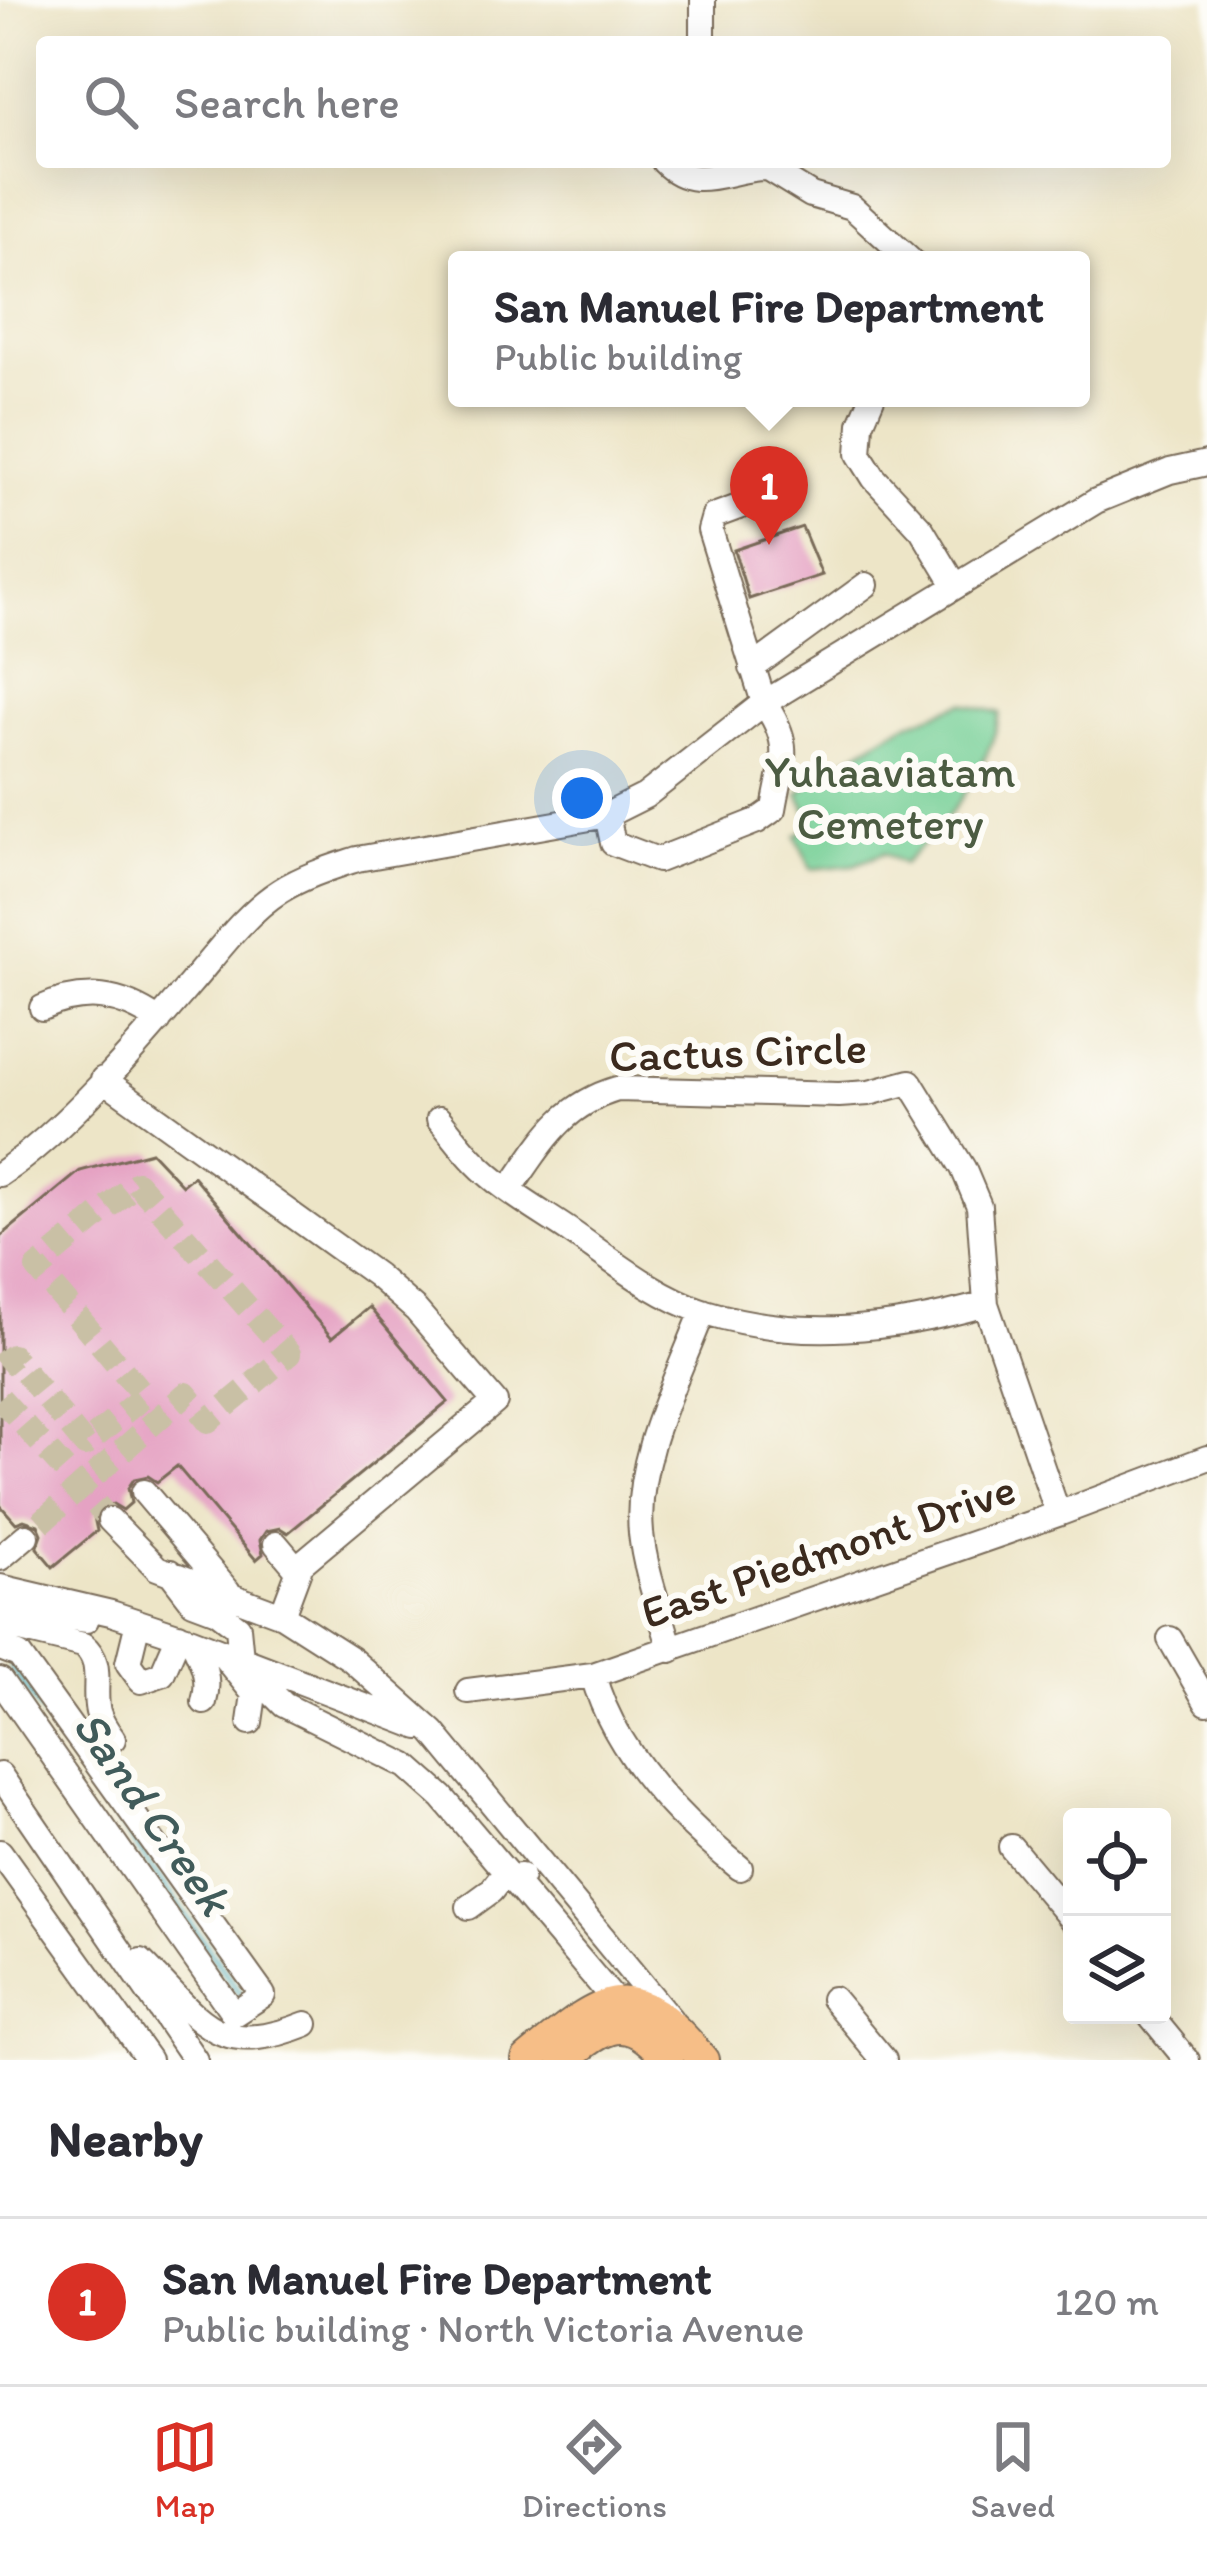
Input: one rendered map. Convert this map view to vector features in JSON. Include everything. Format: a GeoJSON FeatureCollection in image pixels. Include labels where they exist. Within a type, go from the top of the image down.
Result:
{"type":"FeatureCollection","features":[{"type":"Feature","properties":{"kind":"main road"},"geometry":{"type":"LineString","coordinates":[[527,2060],[629,2002],[676,2026],[703,2060]]}},
{"type":"Feature","properties":{"kind":"main road"},"geometry":{"type":"LineString","coordinates":[[564,2060],[592,2037],[608,2011]]}},
{"type":"Feature","properties":{"kind":"main road"},"geometry":{"type":"LineString","coordinates":[[608,2011],[649,2037],[668,2060]]}},
{"type":"Feature","properties":{"kind":"street"},"geometry":{"type":"LineString","coordinates":[[703,0],[704,36]]}},
{"type":"Feature","properties":{"kind":"street"},"geometry":{"type":"LineString","coordinates":[[672,168],[702,180],[767,168],[811,195],[852,207],[900,251]]}},
{"type":"Feature","properties":{"kind":"street"},"geometry":{"type":"LineString","coordinates":[[868,407],[861,424],[859,454],[874,478],[922,530],[955,585]]}},
{"type":"Feature","properties":{"kind":"street"},"geometry":{"type":"LineString","coordinates":[[0,1174],[48,1135],[277,893],[357,859],[607,815],[645,796],[764,703],[1096,501],[1170,471],[1207,463]]}},
{"type":"Feature","properties":{"kind":"street"},"geometry":{"type":"LineString","coordinates":[[607,815],[613,843],[658,860],[758,821],[774,809],[785,742],[764,703],[710,530],[713,517],[772,495]]}},
{"type":"Feature","properties":{"kind":"street"},"geometry":{"type":"LineString","coordinates":[[752,668],[866,585]]}},
{"type":"Feature","properties":{"kind":"street"},"geometry":{"type":"LineString","coordinates":[[41,1008],[65,998],[116,998],[159,1021]]}},
{"type":"Feature","properties":{"kind":"street"},"geometry":{"type":"LineString","coordinates":[[103,1079],[376,1275],[416,1310],[495,1402],[298,1570],[282,1616]]}},
{"type":"Feature","properties":{"kind":"street","name":"Cactus Circle"},"geometry":{"type":"LineString","coordinates":[[508,1190],[568,1111],[590,1097],[617,1089],[838,1094],[869,1093],[910,1082],[963,1168],[979,1206],[986,1304],[1058,1514]]}},
{"type":"Feature","properties":{"kind":"street"},"geometry":{"type":"LineString","coordinates":[[440,1120],[475,1162],[508,1190],[632,1276],[703,1311],[760,1323],[864,1331],[986,1304]]}},
{"type":"Feature","properties":{"kind":"street"},"geometry":{"type":"LineString","coordinates":[[671,1651],[641,1536],[641,1503],[663,1416],[703,1311]]}},
{"type":"Feature","properties":{"kind":"street","name":"East Piedmont Drive"},"geometry":{"type":"LineString","coordinates":[[468,1691],[593,1675],[671,1651],[1207,1459]]}},
{"type":"Feature","properties":{"kind":"street"},"geometry":{"type":"LineString","coordinates":[[144,1492],[230,1593]]}},
{"type":"Feature","properties":{"kind":"street"},"geometry":{"type":"LineString","coordinates":[[110,1520],[142,1556],[170,1572],[282,1616],[351,1659],[433,1732],[676,2026]]}},
{"type":"Feature","properties":{"kind":"street"},"geometry":{"type":"LineString","coordinates":[[0,1558],[26,1536]]}},
{"type":"Feature","properties":{"kind":"street"},"geometry":{"type":"LineString","coordinates":[[275,1544],[298,1570]]}},
{"type":"Feature","properties":{"kind":"street"},"geometry":{"type":"LineString","coordinates":[[170,1572],[193,1602],[217,1611],[238,1627],[254,1694],[244,1719]]}},
{"type":"Feature","properties":{"kind":"street"},"geometry":{"type":"LineString","coordinates":[[0,1587],[112,1613],[196,1641],[247,1666],[433,1732]]}},
{"type":"Feature","properties":{"kind":"street"},"geometry":{"type":"LineString","coordinates":[[0,1607],[85,1620],[112,1613]]}},
{"type":"Feature","properties":{"kind":"street"},"geometry":{"type":"LineString","coordinates":[[138,1622],[128,1663],[141,1681],[162,1674],[196,1641]]}},
{"type":"Feature","properties":{"kind":"street"},"geometry":{"type":"LineString","coordinates":[[0,1625],[91,1651],[96,1660],[99,1716],[113,1739]]}},
{"type":"Feature","properties":{"kind":"street"},"geometry":{"type":"LineString","coordinates":[[1169,1639],[1207,1702]]}},
{"type":"Feature","properties":{"kind":"street"},"geometry":{"type":"LineString","coordinates":[[196,1641],[206,1670],[204,1702]]}},
{"type":"Feature","properties":{"kind":"street"},"geometry":{"type":"LineString","coordinates":[[0,1648],[20,1655],[263,1995],[234,2014],[0,1680]]}},
{"type":"Feature","properties":{"kind":"street"},"geometry":{"type":"LineString","coordinates":[[247,1666],[284,1705],[407,1766],[442,1797],[608,2011]]}},
{"type":"Feature","properties":{"kind":"street"},"geometry":{"type":"LineString","coordinates":[[593,1675],[602,1709],[618,1737],[709,1843],[740,1868]]}},
{"type":"Feature","properties":{"kind":"street"},"geometry":{"type":"LineString","coordinates":[[0,1775],[195,2060]]}},
{"type":"Feature","properties":{"kind":"street"},"geometry":{"type":"LineString","coordinates":[[1011,1847],[1069,1916]]}},
{"type":"Feature","properties":{"kind":"street"},"geometry":{"type":"LineString","coordinates":[[0,1852],[149,2060]]}},
{"type":"Feature","properties":{"kind":"street"},"geometry":{"type":"LineString","coordinates":[[465,1901],[491,1892],[505,1877],[536,1878],[567,1894]]}},
{"type":"Feature","properties":{"kind":"street"},"geometry":{"type":"LineString","coordinates":[[101,1922],[166,1985],[212,2041],[237,2050],[263,2049],[310,2029],[276,2060]]}},
{"type":"Feature","properties":{"kind":"street"},"geometry":{"type":"LineString","coordinates":[[833,1999],[884,2060]]}},
{"type":"Feature","properties":{"kind":"street"},"geometry":{"type":"LineString","coordinates":[[1157,2024],[1186,2060]]}},
{"type":"Feature","properties":{"kind":"green space","name":"Yuhaaviatam Cemetery"},"geometry":{"type":"Polygon","coordinates":[[[963,703],[1000,713],[986,756],[935,832],[903,864],[884,853],[854,865],[811,869],[796,836],[813,824],[799,794],[830,763],[841,762],[904,725],[963,703]]]}},
{"type":"Feature","properties":{"kind":"building"},"geometry":{"type":"Polygon","coordinates":[[[802,527],[822,575],[749,599],[734,550],[802,527]]]}},
{"type":"Feature","properties":{"kind":"building"},"geometry":{"type":"Polygon","coordinates":[[[151,1152],[182,1185],[193,1176],[332,1338],[369,1307],[448,1402],[288,1533],[280,1528],[266,1531],[260,1540],[263,1554],[256,1560],[177,1466],[157,1482],[148,1476],[134,1479],[128,1488],[131,1503],[123,1510],[113,1504],[99,1508],[94,1517],[97,1531],[53,1567],[37,1548],[42,1534],[38,1525],[24,1520],[16,1523],[0,1505],[0,1237],[80,1171],[151,1152]]]}},
{"type":"Feature","properties":{"kind":"waterway","name":"Sand Creek"},"geometry":{"type":"LineString","coordinates":[[11,1667],[240,1994]]}},
{"type":"Feature","properties":{"kind":"tunnel"},"geometry":{"type":"LineString","coordinates":[[0,1366],[12,1356],[85,1445],[144,1396],[37,1268],[137,1183],[289,1354],[208,1421],[186,1394],[26,1536]]}},
{"type":"Feature","properties":{"kind":"tunnel"},"geometry":{"type":"LineString","coordinates":[[0,1398],[110,1520]]}},
{"type":"Feature","properties":{"kind":"place","name":"San Manuel Fire Department"},"geometry":{"type":"Point","coordinates":[769,545]}}]}
